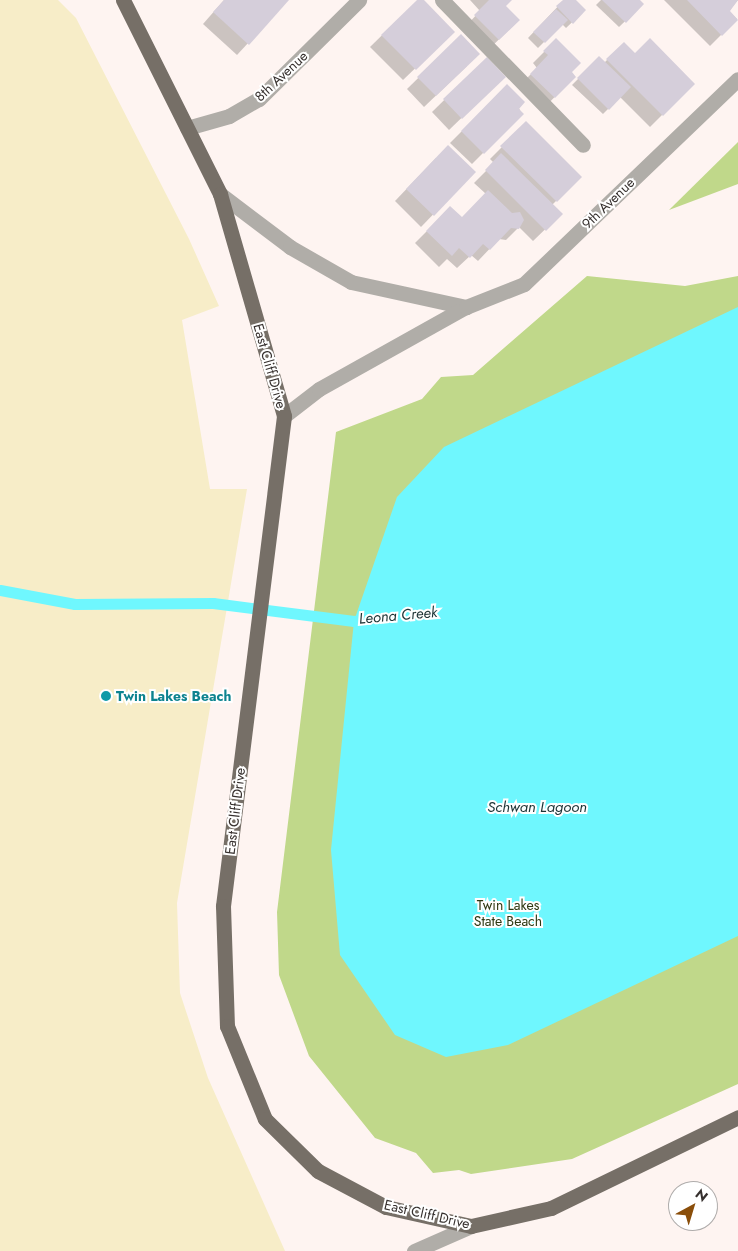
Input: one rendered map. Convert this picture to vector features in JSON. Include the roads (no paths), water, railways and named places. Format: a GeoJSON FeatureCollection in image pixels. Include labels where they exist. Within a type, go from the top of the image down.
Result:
{"type":"FeatureCollection","features":[{"type":"Feature","properties":{"kind":"main road","name":"East Cliff Drive"},"geometry":{"type":"LineString","coordinates":[[123,0],[220,194],[284,416],[223,906],[227,1026],[265,1119],[318,1171],[386,1207],[471,1226],[551,1208],[738,1117]]}},
{"type":"Feature","properties":{"kind":"street","name":"8th Avenue"},"geometry":{"type":"LineString","coordinates":[[187,128],[229,116],[259,99],[359,0]]}},
{"type":"Feature","properties":{"kind":"street"},"geometry":{"type":"LineString","coordinates":[[442,0],[583,145]]}},
{"type":"Feature","properties":{"kind":"street","name":"9th Avenue"},"geometry":{"type":"LineString","coordinates":[[284,416],[319,389],[466,307],[524,284],[738,79]]}},
{"type":"Feature","properties":{"kind":"street"},"geometry":{"type":"LineString","coordinates":[[220,194],[290,247],[351,282],[466,307]]}},
{"type":"Feature","properties":{"kind":"street"},"geometry":{"type":"LineString","coordinates":[[414,1251],[471,1226]]}},
{"type":"Feature","properties":{"kind":"water","name":"Schwan Lagoon"},"geometry":{"type":"Polygon","coordinates":[[[738,307],[738,936],[508,1045],[446,1057],[395,1035],[340,955],[331,850],[354,621],[397,497],[444,447],[738,307]]]}},
{"type":"Feature","properties":{"kind":"waterway","name":"Leona Creek"},"geometry":{"type":"LineString","coordinates":[[0,590],[75,604],[213,603],[354,621],[370,619]]}},
{"type":"Feature","properties":{"kind":"place","name":"Twin Lakes Beach"},"geometry":{"type":"Point","coordinates":[106,696]}},
{"type":"Feature","properties":{"kind":"park label","name":"Twin Lakes State Beach"},"geometry":{"type":"Point","coordinates":[508,914]}}]}
